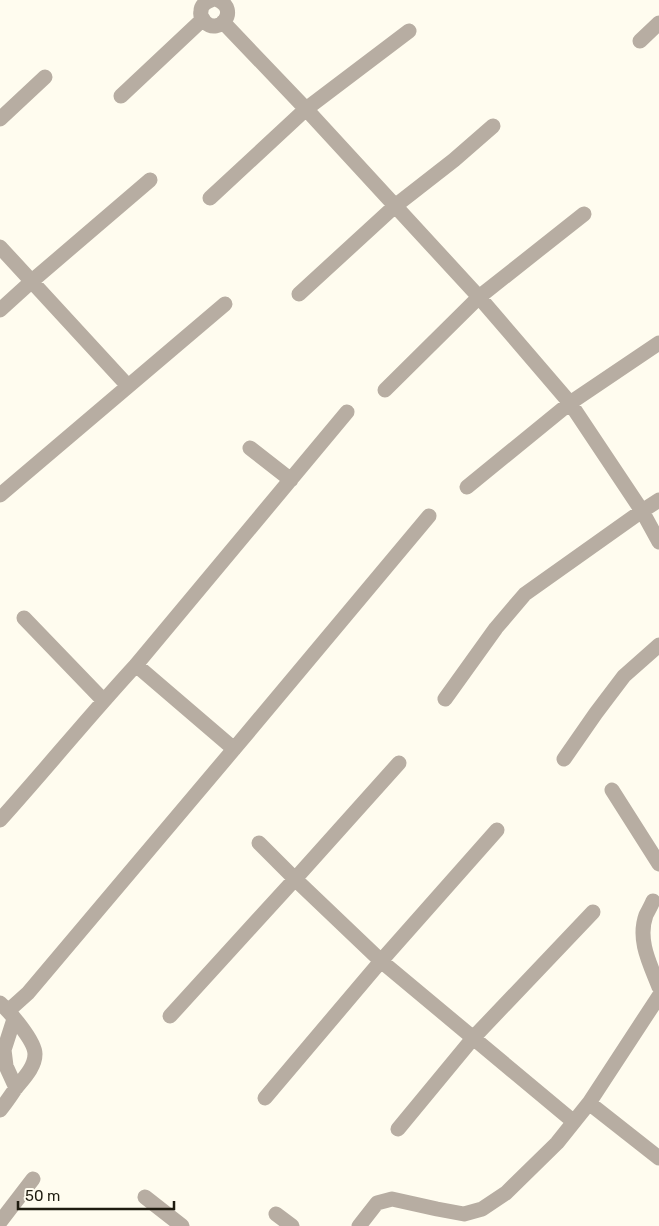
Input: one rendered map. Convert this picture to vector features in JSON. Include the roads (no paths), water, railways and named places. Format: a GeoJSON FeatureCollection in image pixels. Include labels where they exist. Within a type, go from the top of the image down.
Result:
{"type":"FeatureCollection","features":[{"type":"Feature","properties":{"kind":"street"},"geometry":{"type":"LineString","coordinates":[[218,1],[227,15],[226,19],[216,26],[208,25],[202,19],[202,7],[218,1]]}},
{"type":"Feature","properties":{"kind":"street"},"geometry":{"type":"LineString","coordinates":[[121,96],[202,19]]}},
{"type":"Feature","properties":{"kind":"street"},"geometry":{"type":"LineString","coordinates":[[223,22],[479,297],[570,403],[642,511],[659,542]]}},
{"type":"Feature","properties":{"kind":"street"},"geometry":{"type":"LineString","coordinates":[[640,40],[659,23]]}},
{"type":"Feature","properties":{"kind":"street"},"geometry":{"type":"LineString","coordinates":[[210,198],[306,109],[409,31]]}},
{"type":"Feature","properties":{"kind":"street"},"geometry":{"type":"LineString","coordinates":[[0,119],[45,77]]}},
{"type":"Feature","properties":{"kind":"street"},"geometry":{"type":"LineString","coordinates":[[299,294],[395,206],[454,160],[493,126]]}},
{"type":"Feature","properties":{"kind":"street"},"geometry":{"type":"LineString","coordinates":[[0,310],[150,180]]}},
{"type":"Feature","properties":{"kind":"street"},"geometry":{"type":"LineString","coordinates":[[386,390],[479,297],[584,214]]}},
{"type":"Feature","properties":{"kind":"street"},"geometry":{"type":"LineString","coordinates":[[0,247],[128,386]]}},
{"type":"Feature","properties":{"kind":"street"},"geometry":{"type":"LineString","coordinates":[[2,488],[128,386],[225,304]]}},
{"type":"Feature","properties":{"kind":"street"},"geometry":{"type":"LineString","coordinates":[[467,487],[570,403],[659,343]]}},
{"type":"Feature","properties":{"kind":"street"},"geometry":{"type":"LineString","coordinates":[[0,820],[103,700],[136,665],[347,412]]}},
{"type":"Feature","properties":{"kind":"street"},"geometry":{"type":"LineString","coordinates":[[250,448],[291,480]]}},
{"type":"Feature","properties":{"kind":"street"},"geometry":{"type":"LineString","coordinates":[[445,699],[496,628],[525,594],[659,500]]}},
{"type":"Feature","properties":{"kind":"street"},"geometry":{"type":"LineString","coordinates":[[16,1088],[6,1066],[4,1050],[7,1011],[28,992],[429,516]]}},
{"type":"Feature","properties":{"kind":"street"},"geometry":{"type":"LineString","coordinates":[[24,618],[103,700]]}},
{"type":"Feature","properties":{"kind":"street"},"geometry":{"type":"LineString","coordinates":[[564,759],[624,676],[659,645]]}},
{"type":"Feature","properties":{"kind":"street"},"geometry":{"type":"LineString","coordinates":[[136,665],[234,749]]}},
{"type":"Feature","properties":{"kind":"street"},"geometry":{"type":"LineString","coordinates":[[170,1016],[399,763]]}},
{"type":"Feature","properties":{"kind":"street"},"geometry":{"type":"LineString","coordinates":[[612,790],[659,864]]}},
{"type":"Feature","properties":{"kind":"street"},"geometry":{"type":"LineString","coordinates":[[265,1098],[381,961],[497,830]]}},
{"type":"Feature","properties":{"kind":"street"},"geometry":{"type":"LineString","coordinates":[[258,843],[381,961],[574,1122]]}},
{"type":"Feature","properties":{"kind":"street"},"geometry":{"type":"LineString","coordinates":[[654,901],[646,914],[643,930],[645,950],[659,988]]}},
{"type":"Feature","properties":{"kind":"street"},"geometry":{"type":"LineString","coordinates":[[398,1129],[474,1037],[592,912]]}},
{"type":"Feature","properties":{"kind":"street"},"geometry":{"type":"LineString","coordinates":[[359,1226],[377,1203],[392,1199],[464,1214],[482,1209],[506,1193],[557,1143],[589,1103],[659,996]]}},
{"type":"Feature","properties":{"kind":"street"},"geometry":{"type":"LineString","coordinates":[[0,1110],[28,1074],[35,1052],[30,1040],[7,1011]]}},
{"type":"Feature","properties":{"kind":"street"},"geometry":{"type":"LineString","coordinates":[[589,1103],[659,1158]]}},
{"type":"Feature","properties":{"kind":"street"},"geometry":{"type":"LineString","coordinates":[[0,1222],[33,1179]]}},
{"type":"Feature","properties":{"kind":"street"},"geometry":{"type":"LineString","coordinates":[[145,1197],[182,1226]]}},
{"type":"Feature","properties":{"kind":"street"},"geometry":{"type":"LineString","coordinates":[[276,1214],[292,1226]]}}]}
